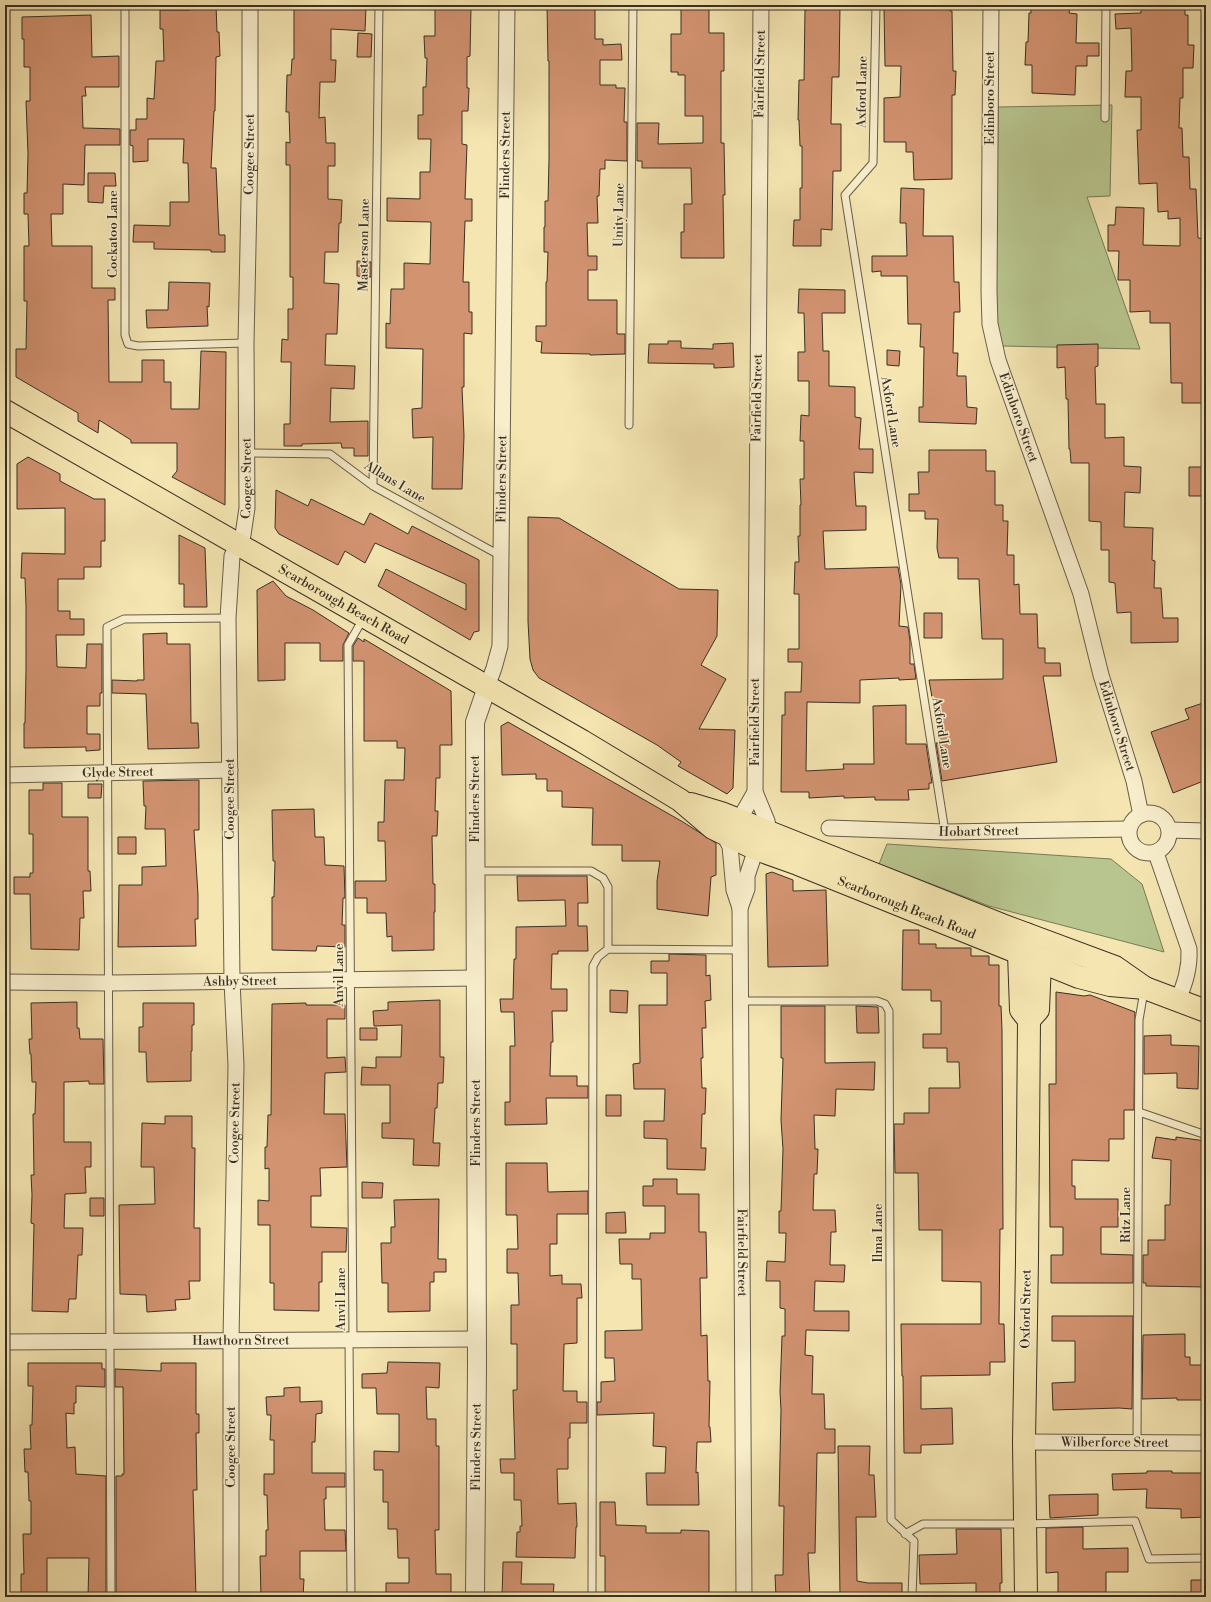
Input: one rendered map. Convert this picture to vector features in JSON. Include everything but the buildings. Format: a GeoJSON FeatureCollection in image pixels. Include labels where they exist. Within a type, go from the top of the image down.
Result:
{"type":"FeatureCollection","features":[{"type":"Feature","properties":{"kind":"main road","name":"Scarborough Beach Road"},"geometry":{"type":"LineString","coordinates":[[5,411],[582,741],[680,800],[722,813],[730,826],[756,849],[1023,943]]}},
{"type":"Feature","properties":{"kind":"main road","name":"Scarborough Beach Road"},"geometry":{"type":"LineString","coordinates":[[730,826],[770,832],[1044,952],[1115,967],[1145,988],[1206,1011]]}},
{"type":"Feature","properties":{"kind":"main road","name":"Oxford Street"},"geometry":{"type":"LineString","coordinates":[[1023,943],[1021,1010],[1028,1020],[1027,1260],[1024,1442],[1026,1597]]}},
{"type":"Feature","properties":{"kind":"main road"},"geometry":{"type":"LineString","coordinates":[[1028,1020],[1038,1010],[1044,952]]}},
{"type":"Feature","properties":{"kind":"street","name":"Coogee Street"},"geometry":{"type":"LineString","coordinates":[[231,1597],[231,1340],[236,1065],[232,981],[228,618],[232,556],[243,535],[247,508],[246,343],[250,156],[250,5]]}},
{"type":"Feature","properties":{"kind":"street","name":"Flinders Street"},"geometry":{"type":"LineString","coordinates":[[475,1597],[477,1339],[475,722],[500,646],[507,5]]}},
{"type":"Feature","properties":{"kind":"street","name":"Fairfield Street"},"geometry":{"type":"LineString","coordinates":[[761,5],[755,792],[770,832]]}},
{"type":"Feature","properties":{"kind":"street","name":"Edinboro Street"},"geometry":{"type":"LineString","coordinates":[[991,5],[990,324],[998,360],[1080,594],[1101,675],[1134,781],[1141,815]]}},
{"type":"Feature","properties":{"kind":"street","name":"Glyde Street"},"geometry":{"type":"LineString","coordinates":[[5,775],[230,770]]}},
{"type":"Feature","properties":{"kind":"street","name":"Fairfield Street"},"geometry":{"type":"LineString","coordinates":[[744,1597],[742,950],[740,908],[734,890],[730,846],[727,839],[730,826],[755,792]]}},
{"type":"Feature","properties":{"kind":"street"},"geometry":{"type":"LineString","coordinates":[[1147,813],[1155,814],[1167,823],[1170,836],[1167,843],[1161,850],[1145,853],[1138,850],[1130,840],[1129,829],[1133,821],[1141,815],[1147,813]]}},
{"type":"Feature","properties":{"kind":"street","name":"Hobart Street"},"geometry":{"type":"LineString","coordinates":[[829,828],[945,832],[1129,829]]}},
{"type":"Feature","properties":{"kind":"street"},"geometry":{"type":"LineString","coordinates":[[1169,830],[1206,831]]}},
{"type":"Feature","properties":{"kind":"street","name":"Fairfield Street"},"geometry":{"type":"LineString","coordinates":[[740,908],[747,889],[747,876],[756,849]]}},
{"type":"Feature","properties":{"kind":"street"},"geometry":{"type":"LineString","coordinates":[[1156,852],[1189,949],[1190,963],[1187,977],[1178,1000]]}},
{"type":"Feature","properties":{"kind":"street","name":"Ashby Street"},"geometry":{"type":"LineString","coordinates":[[5,982],[110,983],[475,978]]}},
{"type":"Feature","properties":{"kind":"street","name":"Hawthorn Street"},"geometry":{"type":"LineString","coordinates":[[5,1342],[477,1339]]}},
{"type":"Feature","properties":{"kind":"street","name":"Wilberforce Street"},"geometry":{"type":"LineString","coordinates":[[1024,1442],[1206,1443]]}},
{"type":"Feature","properties":{"kind":"lane","name":"Cockatoo Lane"},"geometry":{"type":"LineString","coordinates":[[125,5],[124,335],[128,344],[138,346],[246,343]]}},
{"type":"Feature","properties":{"kind":"lane","name":"Masterson Lane"},"geometry":{"type":"LineString","coordinates":[[373,486],[379,5]]}},
{"type":"Feature","properties":{"kind":"lane","name":"Unity Lane"},"geometry":{"type":"LineString","coordinates":[[629,425],[633,5]]}},
{"type":"Feature","properties":{"kind":"lane","name":"Axford Lane"},"geometry":{"type":"LineString","coordinates":[[876,5],[873,163],[845,195],[945,832]]}},
{"type":"Feature","properties":{"kind":"lane"},"geometry":{"type":"LineString","coordinates":[[1105,118],[1106,5]]}},
{"type":"Feature","properties":{"kind":"lane","name":"Allans Lane"},"geometry":{"type":"LineString","coordinates":[[246,453],[330,454],[373,486],[501,556]]}},
{"type":"Feature","properties":{"kind":"lane","name":"Anvil Lane"},"geometry":{"type":"LineString","coordinates":[[351,1597],[351,979],[348,645],[364,616]]}},
{"type":"Feature","properties":{"kind":"lane"},"geometry":{"type":"LineString","coordinates":[[111,1597],[110,983],[107,627],[124,619],[228,618]]}},
{"type":"Feature","properties":{"kind":"lane"},"geometry":{"type":"LineString","coordinates":[[475,871],[591,871],[603,878],[608,887],[608,949]]}},
{"type":"Feature","properties":{"kind":"lane"},"geometry":{"type":"LineString","coordinates":[[592,1597],[593,966],[598,957],[608,949],[742,950]]}},
{"type":"Feature","properties":{"kind":"lane","name":"Ritz Lane"},"geometry":{"type":"LineString","coordinates":[[1137,1442],[1139,1020],[1145,988]]}},
{"type":"Feature","properties":{"kind":"lane","name":"Ilma Lane"},"geometry":{"type":"LineString","coordinates":[[742,1001],[877,1001],[885,1004],[889,1011],[891,1520],[914,1541],[912,1597]]}},
{"type":"Feature","properties":{"kind":"lane"},"geometry":{"type":"LineString","coordinates":[[1139,1112],[1206,1135]]}},
{"type":"Feature","properties":{"kind":"lane"},"geometry":{"type":"LineString","coordinates":[[905,1534],[923,1524],[1026,1524],[1135,1521],[1149,1559],[1206,1558]]}},
{"type":"Feature","properties":{"kind":"green space"},"geometry":{"type":"Polygon","coordinates":[[[1112,105],[1110,196],[1087,197],[1140,349],[1002,346],[995,315],[998,107],[1112,105]]]}},
{"type":"Feature","properties":{"kind":"green space"},"geometry":{"type":"Polygon","coordinates":[[[887,844],[1111,859],[1142,884],[1164,952],[989,906],[879,864],[887,844]]]}}]}
